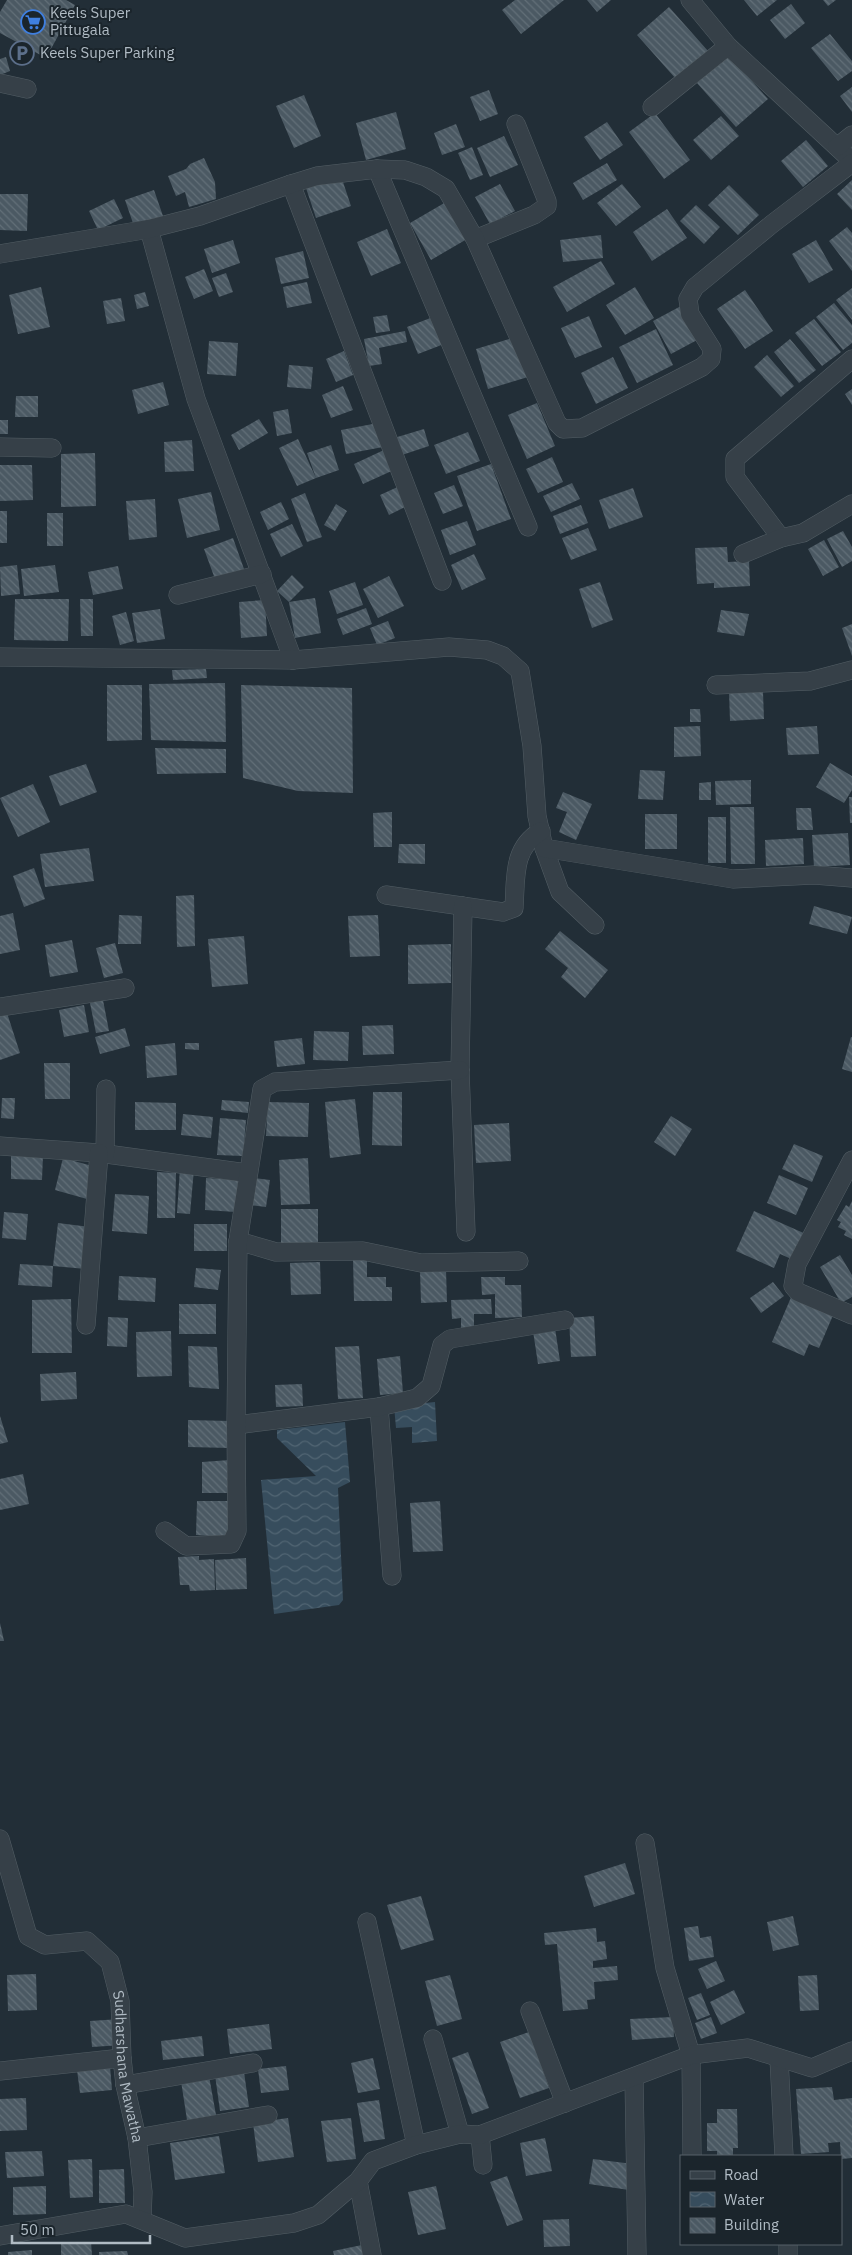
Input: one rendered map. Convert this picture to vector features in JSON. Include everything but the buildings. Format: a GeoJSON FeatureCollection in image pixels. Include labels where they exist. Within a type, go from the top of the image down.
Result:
{"type":"FeatureCollection","features":[{"type":"Feature","properties":{"kind":"street"},"geometry":{"type":"LineString","coordinates":[[0,254],[149,229],[200,216],[317,176],[377,168],[406,170],[426,177],[446,189],[475,239],[558,423],[564,428],[582,428],[702,367],[710,359],[712,349],[690,314],[688,298],[695,287],[852,162],[728,46],[690,0]]}},
{"type":"Feature","properties":{"kind":"street"},"geometry":{"type":"LineString","coordinates":[[652,107],[728,46]]}},
{"type":"Feature","properties":{"kind":"street"},"geometry":{"type":"LineString","coordinates":[[0,83],[27,89]]}},
{"type":"Feature","properties":{"kind":"street"},"geometry":{"type":"LineString","coordinates":[[475,239],[534,215],[547,206],[516,124]]}},
{"type":"Feature","properties":{"kind":"street"},"geometry":{"type":"LineString","coordinates":[[837,147],[852,135]]}},
{"type":"Feature","properties":{"kind":"street"},"geometry":{"type":"LineString","coordinates":[[377,168],[528,527]]}},
{"type":"Feature","properties":{"kind":"street"},"geometry":{"type":"LineString","coordinates":[[291,184],[442,581]]}},
{"type":"Feature","properties":{"kind":"street"},"geometry":{"type":"LineString","coordinates":[[149,229],[196,399],[293,660]]}},
{"type":"Feature","properties":{"kind":"street"},"geometry":{"type":"LineString","coordinates":[[782,538],[735,477],[735,459],[852,359]]}},
{"type":"Feature","properties":{"kind":"street"},"geometry":{"type":"LineString","coordinates":[[0,447],[52,448]]}},
{"type":"Feature","properties":{"kind":"street"},"geometry":{"type":"LineString","coordinates":[[744,554],[782,538],[803,533],[852,504]]}},
{"type":"Feature","properties":{"kind":"street"},"geometry":{"type":"LineString","coordinates":[[178,595],[262,574]]}},
{"type":"Feature","properties":{"kind":"street"},"geometry":{"type":"LineString","coordinates":[[0,657],[293,660],[448,648],[488,650],[503,656],[520,671],[532,746],[537,816],[542,840],[560,892],[595,925]]}},
{"type":"Feature","properties":{"kind":"street"},"geometry":{"type":"LineString","coordinates":[[716,686],[810,681],[852,670]]}},
{"type":"Feature","properties":{"kind":"street"},"geometry":{"type":"LineString","coordinates":[[386,895],[503,912],[514,908],[518,858],[530,838],[733,879],[814,875],[852,878]]}},
{"type":"Feature","properties":{"kind":"street"},"geometry":{"type":"LineString","coordinates":[[463,906],[460,1070],[466,1232]]}},
{"type":"Feature","properties":{"kind":"street"},"geometry":{"type":"LineString","coordinates":[[0,1007],[125,988]]}},
{"type":"Feature","properties":{"kind":"street"},"geometry":{"type":"LineString","coordinates":[[165,1531],[186,1546],[231,1544],[237,1531],[238,1241],[247,1173],[262,1089],[275,1082],[460,1070]]}},
{"type":"Feature","properties":{"kind":"street"},"geometry":{"type":"LineString","coordinates":[[86,1325],[106,1089]]}},
{"type":"Feature","properties":{"kind":"street"},"geometry":{"type":"LineString","coordinates":[[0,1146],[102,1153],[247,1173]]}},
{"type":"Feature","properties":{"kind":"street"},"geometry":{"type":"LineString","coordinates":[[852,1160],[797,1264],[793,1286],[798,1292],[852,1314]]}},
{"type":"Feature","properties":{"kind":"street"},"geometry":{"type":"LineString","coordinates":[[238,1241],[276,1252],[362,1251],[422,1263],[519,1261]]}},
{"type":"Feature","properties":{"kind":"street"},"geometry":{"type":"LineString","coordinates":[[236,1425],[379,1407],[417,1398],[431,1386],[442,1345],[450,1339],[566,1320]]}},
{"type":"Feature","properties":{"kind":"street"},"geometry":{"type":"LineString","coordinates":[[379,1407],[392,1576]]}},
{"type":"Feature","properties":{"kind":"street","name":"Sudharshana Mawatha"},"geometry":{"type":"LineString","coordinates":[[0,1839],[28,1936],[45,1945],[87,1941],[110,1962],[120,2001],[125,2085],[138,2138],[143,2192],[142,2219]]}},
{"type":"Feature","properties":{"kind":"street"},"geometry":{"type":"LineString","coordinates":[[645,1843],[665,1968],[691,2055],[692,2155]]}},
{"type":"Feature","properties":{"kind":"street"},"geometry":{"type":"LineString","coordinates":[[366,1922],[416,2146]]}},
{"type":"Feature","properties":{"kind":"street"},"geometry":{"type":"LineString","coordinates":[[530,2011],[565,2103]]}},
{"type":"Feature","properties":{"kind":"street"},"geometry":{"type":"LineString","coordinates":[[432,2039],[460,2134]]}},
{"type":"Feature","properties":{"kind":"street"},"geometry":{"type":"LineString","coordinates":[[0,2236],[126,2214],[185,2238],[294,2224],[318,2215],[358,2181],[373,2162],[416,2146],[460,2134],[480,2135],[691,2055],[748,2048],[812,2068],[852,2051]]}},
{"type":"Feature","properties":{"kind":"street"},"geometry":{"type":"LineString","coordinates":[[0,2071],[122,2058]]}},
{"type":"Feature","properties":{"kind":"street"},"geometry":{"type":"LineString","coordinates":[[779,2059],[784,2155]]}},
{"type":"Feature","properties":{"kind":"street"},"geometry":{"type":"LineString","coordinates":[[125,2085],[253,2063]]}},
{"type":"Feature","properties":{"kind":"street"},"geometry":{"type":"LineString","coordinates":[[634,2078],[637,2255]]}},
{"type":"Feature","properties":{"kind":"street"},"geometry":{"type":"LineString","coordinates":[[138,2138],[268,2115]]}},
{"type":"Feature","properties":{"kind":"street"},"geometry":{"type":"LineString","coordinates":[[480,2135],[483,2165]]}},
{"type":"Feature","properties":{"kind":"street"},"geometry":{"type":"LineString","coordinates":[[358,2181],[372,2255]]}},
{"type":"Feature","properties":{"kind":"water"},"geometry":{"type":"Polygon","coordinates":[[[435,1402],[437,1441],[412,1443],[412,1427],[396,1428],[394,1406],[435,1402]]]}},
{"type":"Feature","properties":{"kind":"water"},"geometry":{"type":"Polygon","coordinates":[[[345,1422],[350,1482],[338,1488],[343,1600],[339,1605],[274,1614],[261,1480],[316,1476],[277,1438],[277,1430],[345,1422]]]}},
{"type":"Feature","properties":{"kind":"place","name":"Keels Super Pittugala"},"geometry":{"type":"Point","coordinates":[33,22]}},
{"type":"Feature","properties":{"kind":"place","name":"Keels Super Parking"},"geometry":{"type":"Point","coordinates":[22,53]}}]}
